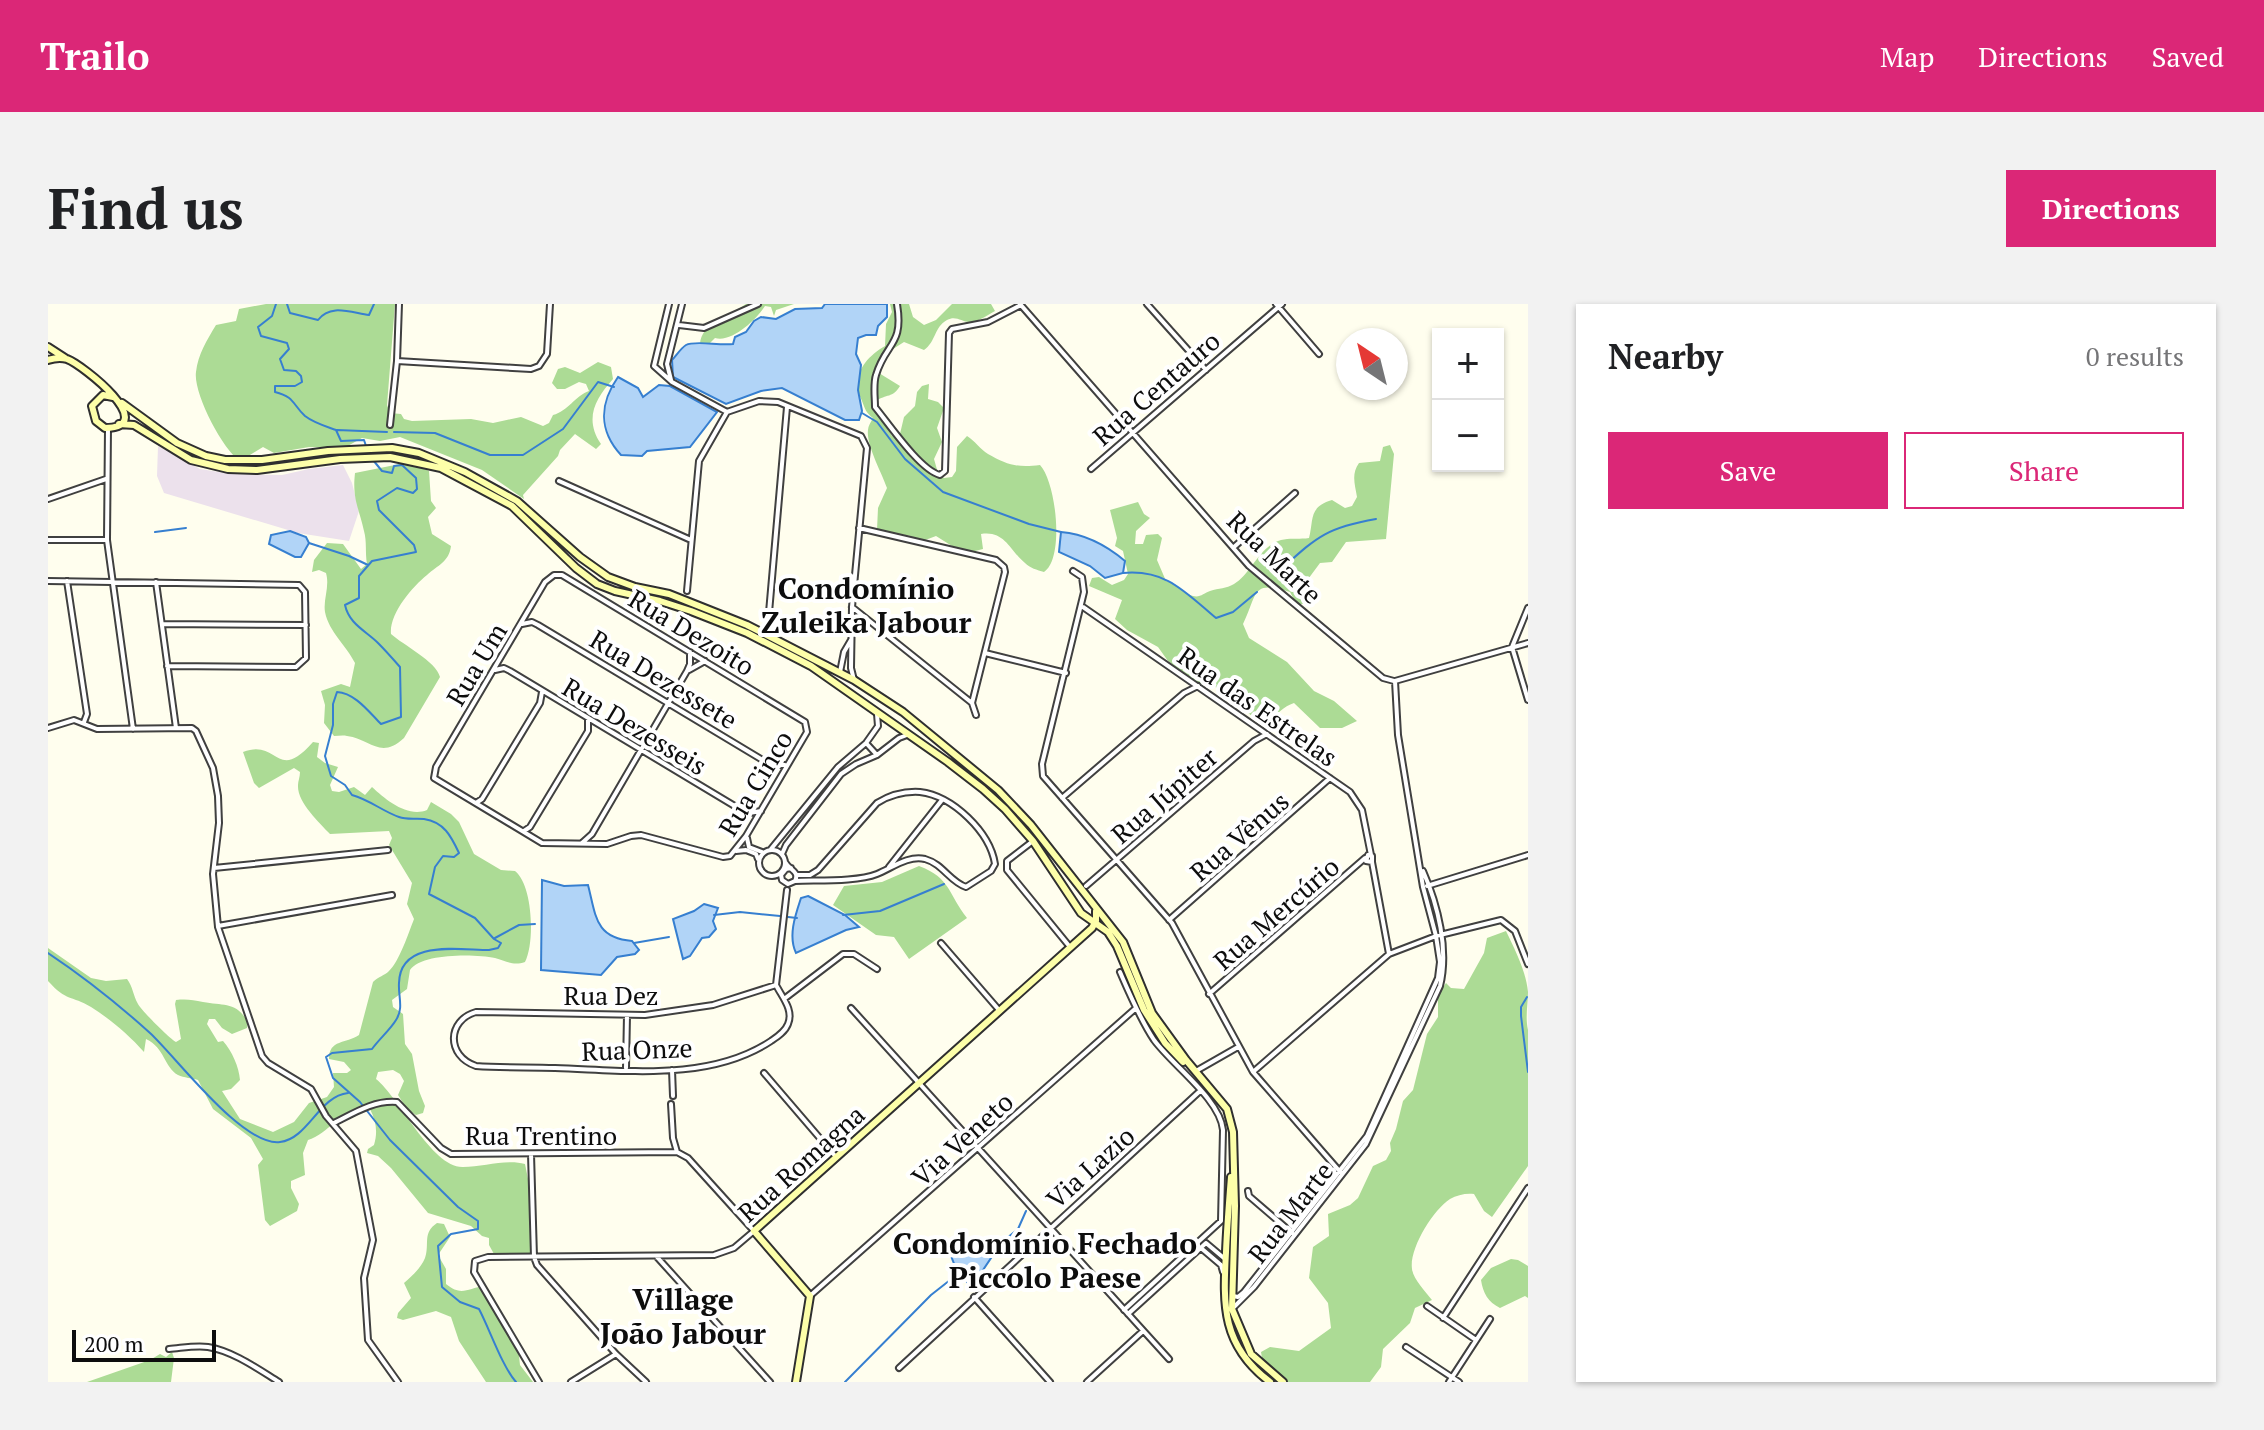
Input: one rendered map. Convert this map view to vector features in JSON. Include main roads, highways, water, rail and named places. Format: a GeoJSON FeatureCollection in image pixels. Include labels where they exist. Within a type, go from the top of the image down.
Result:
{"type":"FeatureCollection","features":[{"type":"Feature","properties":{"kind":"main road"},"geometry":{"type":"LineString","coordinates":[[48,347],[94,378],[113,397],[177,443],[206,456],[225,460],[262,460],[366,448],[419,453],[476,477],[517,501],[580,557],[608,577],[695,604],[747,625],[854,680],[925,730],[998,790],[1031,825],[1123,942],[1145,998],[1161,1027],[1222,1100],[1232,1119],[1235,1206],[1231,1292]]}},
{"type":"Feature","properties":{"kind":"main road"},"geometry":{"type":"LineString","coordinates":[[48,360],[66,358]]}},
{"type":"Feature","properties":{"kind":"main road"},"geometry":{"type":"LineString","coordinates":[[94,378],[98,388],[92,406],[98,423],[108,428],[119,424],[137,426],[191,460],[228,469],[266,469],[318,461],[390,457],[441,468],[512,506],[576,568],[597,584],[670,604],[747,633],[811,666],[983,789],[1033,841],[1087,923],[1088,931],[1103,929]]}},
{"type":"Feature","properties":{"kind":"main road"},"geometry":{"type":"LineString","coordinates":[[96,400],[105,395],[113,397]]}},
{"type":"Feature","properties":{"kind":"main road"},"geometry":{"type":"LineString","coordinates":[[119,424],[125,413],[122,403]]}},
{"type":"Feature","properties":{"kind":"main road"},"geometry":{"type":"LineString","coordinates":[[840,672],[842,690]]}},
{"type":"Feature","properties":{"kind":"main road"},"geometry":{"type":"LineString","coordinates":[[865,704],[865,698],[869,695],[889,705]]}},
{"type":"Feature","properties":{"kind":"main road"},"geometry":{"type":"LineString","coordinates":[[880,714],[919,738],[923,737],[925,730]]}},
{"type":"Feature","properties":{"kind":"main road"},"geometry":{"type":"LineString","coordinates":[[1051,866],[1064,881],[1067,879],[1066,870]]}},
{"type":"Feature","properties":{"kind":"main road"},"geometry":{"type":"LineString","coordinates":[[1091,904],[1079,900],[1075,903],[1079,911],[1103,929],[1117,946],[1140,1001],[1156,1029],[1214,1096],[1228,1117],[1231,1173],[1224,1274],[1225,1314],[1232,1335],[1256,1370],[1270,1382]]}},
{"type":"Feature","properties":{"kind":"main road"},"geometry":{"type":"LineString","coordinates":[[1095,925],[1096,911]]}},
{"type":"Feature","properties":{"kind":"main road","name":"Rua Romagna"},"geometry":{"type":"LineString","coordinates":[[796,1382],[810,1296],[754,1231],[1095,925]]}},
{"type":"Feature","properties":{"kind":"main road"},"geometry":{"type":"LineString","coordinates":[[1225,1259],[1230,1266],[1232,1309],[1241,1334],[1257,1360],[1283,1382]]}},
{"type":"Feature","properties":{"kind":"main road"},"geometry":{"type":"LineString","coordinates":[[1232,1335],[1237,1338],[1241,1334]]}},
{"type":"Feature","properties":{"kind":"water"},"geometry":{"type":"Polygon","coordinates":[[[825,304],[887,304],[887,317],[878,326],[876,335],[858,338],[856,354],[861,365],[858,390],[862,411],[859,420],[845,420],[782,388],[761,391],[726,404],[673,377],[672,360],[686,345],[733,344],[735,337],[746,332],[761,317],[776,319],[795,309],[822,308],[825,304]]]}},
{"type":"Feature","properties":{"kind":"water"},"geometry":{"type":"Polygon","coordinates":[[[618,377],[638,388],[643,397],[659,385],[670,386],[717,412],[690,447],[647,451],[642,456],[621,455],[609,436],[604,417],[607,397],[618,377]]]}},
{"type":"Feature","properties":{"kind":"water"},"geometry":{"type":"Polygon","coordinates":[[[290,531],[306,537],[309,543],[301,557],[269,544],[271,535],[290,531]]]}},
{"type":"Feature","properties":{"kind":"water"},"geometry":{"type":"Polygon","coordinates":[[[1061,532],[1087,538],[1110,550],[1125,561],[1123,573],[1105,578],[1090,566],[1059,552],[1061,532]]]}},
{"type":"Feature","properties":{"kind":"water"},"geometry":{"type":"Polygon","coordinates":[[[542,880],[564,886],[588,885],[599,924],[611,935],[632,941],[639,950],[635,954],[617,957],[601,975],[541,970],[542,880]]]}},
{"type":"Feature","properties":{"kind":"water"},"geometry":{"type":"Polygon","coordinates":[[[808,896],[845,915],[859,927],[796,953],[792,933],[801,898],[808,896]]]}},
{"type":"Feature","properties":{"kind":"water"},"geometry":{"type":"Polygon","coordinates":[[[704,904],[718,908],[713,921],[716,929],[709,937],[702,938],[690,956],[683,959],[673,919],[704,904]]]}},
{"type":"Feature","properties":{"kind":"water"},"geometry":{"type":"Polygon","coordinates":[[[983,1243],[996,1247],[995,1252],[975,1282],[969,1284],[957,1271],[951,1256],[983,1243]]]}},
{"type":"Feature","properties":{"kind":"waterway"},"geometry":{"type":"LineString","coordinates":[[276,304],[272,316],[258,327],[261,336],[287,343],[289,349],[280,359],[284,370],[296,371],[302,382],[295,386],[275,386],[275,392],[290,399],[308,418],[336,430],[341,441],[364,440],[369,455]]}},
{"type":"Feature","properties":{"kind":"waterway"},"geometry":{"type":"LineString","coordinates":[[287,304],[290,313],[318,320],[334,311],[369,315],[374,304]]}},
{"type":"Feature","properties":{"kind":"waterway"},"geometry":{"type":"LineString","coordinates":[[394,432],[435,433],[490,455],[523,455],[563,429],[598,382],[614,387]]}},
{"type":"Feature","properties":{"kind":"waterway"},"geometry":{"type":"LineString","coordinates":[[862,413],[877,422],[905,459],[943,492],[1029,524],[1061,532]]}},
{"type":"Feature","properties":{"kind":"waterway"},"geometry":{"type":"LineString","coordinates":[[337,430],[387,432]]}},
{"type":"Feature","properties":{"kind":"waterway"},"geometry":{"type":"LineString","coordinates":[[373,460],[382,471],[392,473],[394,466],[402,465],[416,478],[417,489],[413,493],[397,488],[377,501],[379,510],[414,545],[416,552],[372,561],[359,576],[359,598],[345,605],[354,622],[400,667],[401,717],[381,724],[356,699],[337,692],[325,756],[331,776],[345,785],[352,795],[399,817],[437,823],[446,831],[459,853],[454,857],[443,856],[435,867],[429,894],[475,918],[501,943],[498,948],[489,950],[433,950],[409,959],[402,969],[399,983],[400,1011],[391,1027],[372,1049],[332,1053],[326,1057],[333,1078],[360,1102],[390,1140],[458,1207],[478,1221],[478,1229],[451,1234],[438,1246],[442,1287],[460,1302],[479,1309],[516,1382]]}},
{"type":"Feature","properties":{"kind":"waterway"},"geometry":{"type":"LineString","coordinates":[[1278,572],[1322,536],[1344,526],[1376,519]]}},
{"type":"Feature","properties":{"kind":"waterway"},"geometry":{"type":"LineString","coordinates":[[155,532],[186,528]]}},
{"type":"Feature","properties":{"kind":"waterway"},"geometry":{"type":"LineString","coordinates":[[309,543],[368,565]]}},
{"type":"Feature","properties":{"kind":"waterway"},"geometry":{"type":"LineString","coordinates":[[1123,573],[1151,575],[1174,584],[1216,618],[1233,612],[1257,592]]}},
{"type":"Feature","properties":{"kind":"waterway"},"geometry":{"type":"LineString","coordinates":[[843,915],[880,911],[944,884]]}},
{"type":"Feature","properties":{"kind":"waterway"},"geometry":{"type":"LineString","coordinates":[[714,915],[740,912],[780,916]]}},
{"type":"Feature","properties":{"kind":"waterway"},"geometry":{"type":"LineString","coordinates":[[788,917],[797,918]]}},
{"type":"Feature","properties":{"kind":"waterway"},"geometry":{"type":"LineString","coordinates":[[495,938],[519,925],[535,924]]}},
{"type":"Feature","properties":{"kind":"waterway"},"geometry":{"type":"LineString","coordinates":[[634,943],[669,937]]}},
{"type":"Feature","properties":{"kind":"waterway"},"geometry":{"type":"LineString","coordinates":[[48,953],[126,1012],[150,1033],[211,1099],[248,1131],[265,1140],[280,1142],[290,1139],[329,1102],[348,1093]]}},
{"type":"Feature","properties":{"kind":"waterway"},"geometry":{"type":"LineString","coordinates":[[1527,997],[1521,1007],[1521,1016],[1528,1072]]}},
{"type":"Feature","properties":{"kind":"waterway"},"geometry":{"type":"LineString","coordinates":[[996,1247],[1018,1229],[1026,1211]]}},
{"type":"Feature","properties":{"kind":"waterway"},"geometry":{"type":"LineString","coordinates":[[845,1382],[931,1295],[959,1273]]}},
{"type":"Feature","properties":{"kind":"district","name":"Condomínio Zuleika Jabour"},"geometry":{"type":"Point","coordinates":[866,605]}},
{"type":"Feature","properties":{"kind":"district","name":"Condomínio Fechado Piccolo Paese"},"geometry":{"type":"Point","coordinates":[1045,1260]}},
{"type":"Feature","properties":{"kind":"district","name":"Village João Jabour"},"geometry":{"type":"Point","coordinates":[683,1316]}}]}
